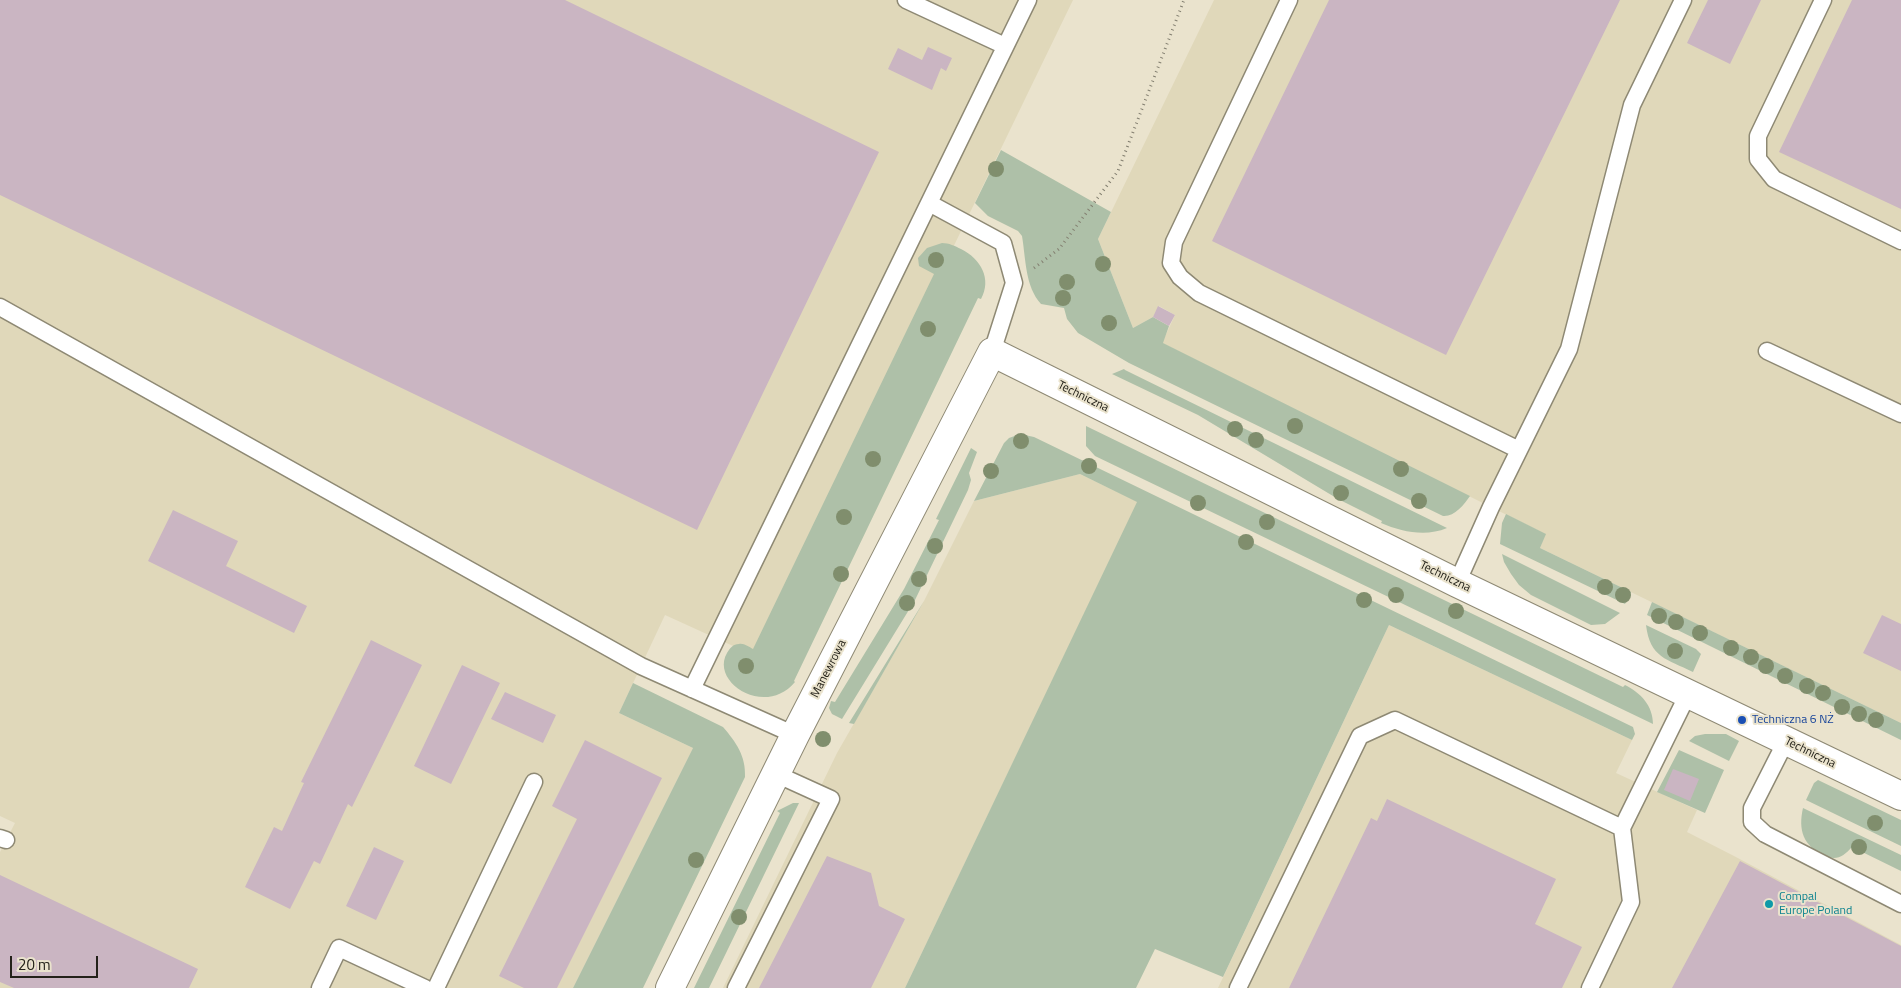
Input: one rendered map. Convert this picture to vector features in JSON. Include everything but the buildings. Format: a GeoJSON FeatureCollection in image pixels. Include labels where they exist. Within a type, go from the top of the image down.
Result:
{"type":"FeatureCollection","features":[{"type":"Feature","properties":{"kind":"street","name":"Techniczna"},"geometry":{"type":"LineString","coordinates":[[992,352],[1457,583],[1901,796]]}},
{"type":"Feature","properties":{"kind":"street","name":"Manewrowa"},"geometry":{"type":"LineString","coordinates":[[670,988],[795,735],[992,352]]}},
{"type":"Feature","properties":{"kind":"lane"},"geometry":{"type":"LineString","coordinates":[[906,0],[1005,46]]}},
{"type":"Feature","properties":{"kind":"lane"},"geometry":{"type":"LineString","coordinates":[[692,689],[1028,0]]}},
{"type":"Feature","properties":{"kind":"lane"},"geometry":{"type":"LineString","coordinates":[[1289,0],[1174,242],[1171,263],[1180,278],[1198,293],[1519,450]]}},
{"type":"Feature","properties":{"kind":"lane"},"geometry":{"type":"LineString","coordinates":[[1457,583],[1491,507],[1568,349],[1632,105],[1683,0]]}},
{"type":"Feature","properties":{"kind":"lane"},"geometry":{"type":"LineString","coordinates":[[1823,0],[1758,136],[1758,159],[1774,179],[1901,241]]}},
{"type":"Feature","properties":{"kind":"lane"},"geometry":{"type":"LineString","coordinates":[[929,203],[1003,242],[1014,283],[992,352]]}},
{"type":"Feature","properties":{"kind":"lane"},"geometry":{"type":"LineString","coordinates":[[0,307],[641,666],[795,735]]}},
{"type":"Feature","properties":{"kind":"lane"},"geometry":{"type":"LineString","coordinates":[[1767,351],[1901,414]]}},
{"type":"Feature","properties":{"kind":"lane"},"geometry":{"type":"LineString","coordinates":[[1590,988],[1631,902],[1622,828],[1688,694]]}},
{"type":"Feature","properties":{"kind":"lane"},"geometry":{"type":"LineString","coordinates":[[1238,988],[1360,736],[1395,720],[1622,828]]}},
{"type":"Feature","properties":{"kind":"lane"},"geometry":{"type":"LineString","coordinates":[[1786,741],[1752,808],[1752,822],[1765,834],[1901,904]]}},
{"type":"Feature","properties":{"kind":"lane"},"geometry":{"type":"LineString","coordinates":[[736,988],[831,799],[776,774]]}},
{"type":"Feature","properties":{"kind":"lane"},"geometry":{"type":"LineString","coordinates":[[436,988],[534,782]]}},
{"type":"Feature","properties":{"kind":"lane"},"geometry":{"type":"LineString","coordinates":[[320,988],[339,948],[425,988]]}},
{"type":"Feature","properties":{"kind":"path"},"geometry":{"type":"LineString","coordinates":[[1014,283],[1059,249],[1118,171],[1184,0]]}},
{"type":"Feature","properties":{"kind":"shaded area"},"geometry":{"type":"Polygon","coordinates":[[[0,0],[1073,0],[755,656],[665,615],[619,713],[693,748],[573,988],[0,988],[0,852],[15,823],[0,816],[0,0]]]}},
{"type":"Feature","properties":{"kind":"shaded area"},"geometry":{"type":"Polygon","coordinates":[[[1214,0],[1901,0],[1901,723],[1540,548],[1545,534],[1162,343],[1175,315],[1159,306],[1153,317],[1133,328],[1098,239],[1214,0]]]}},
{"type":"Feature","properties":{"kind":"shaded area"},"geometry":{"type":"Polygon","coordinates":[[[1080,474],[1138,502],[905,988],[723,988],[837,753],[924,601],[974,501],[1080,474]]]}},
{"type":"Feature","properties":{"kind":"shaded area"},"geometry":{"type":"Polygon","coordinates":[[[1389,625],[1632,740],[1616,773],[1697,810],[1687,832],[1901,945],[1901,988],[1218,988],[1389,625]]]}},
{"type":"Feature","properties":{"kind":"green space"},"geometry":{"type":"Polygon","coordinates":[[[1001,150],[1111,212],[1098,239],[1133,328],[1153,317],[1169,326],[1163,343],[1470,496],[1462,507],[1451,515],[1443,516],[1129,363],[1078,333],[1067,319],[1064,308],[1041,304],[1036,297],[1029,281],[1022,236],[1018,231],[988,216],[975,203],[1001,150]]]}},
{"type":"Feature","properties":{"kind":"green space"},"geometry":{"type":"Polygon","coordinates":[[[942,243],[961,249],[979,264],[985,277],[984,292],[981,299],[978,298],[795,682],[783,692],[769,697],[743,692],[726,675],[724,664],[727,653],[737,644],[753,649],[934,274],[919,266],[918,258],[927,248],[942,243]]]}},
{"type":"Feature","properties":{"kind":"green space"},"geometry":{"type":"Polygon","coordinates":[[[1124,369],[1447,528],[1422,533],[1397,529],[1381,523],[1382,521],[1338,499],[1198,415],[1112,374],[1124,369]]]}},
{"type":"Feature","properties":{"kind":"green space"},"geometry":{"type":"Polygon","coordinates":[[[1086,426],[1623,687],[1625,685],[1645,701],[1651,711],[1653,724],[1095,456],[1086,446],[1086,426]]]}},
{"type":"Feature","properties":{"kind":"green space"},"geometry":{"type":"Polygon","coordinates":[[[1020,434],[1034,437],[1633,727],[1635,734],[1632,740],[1389,625],[1223,977],[1155,949],[1136,988],[905,988],[1137,502],[1080,474],[974,501],[1004,443],[1009,438],[1020,434]]]}},
{"type":"Feature","properties":{"kind":"green space"},"geometry":{"type":"Polygon","coordinates":[[[971,448],[977,452],[969,473],[971,480],[968,490],[915,600],[842,719],[832,714],[829,708],[831,701],[835,702],[904,589],[939,520],[936,519],[971,448]]]}},
{"type":"Feature","properties":{"kind":"green space"},"geometry":{"type":"Polygon","coordinates":[[[1506,514],[1546,534],[1540,548],[1631,592],[1625,604],[1500,544],[1502,523],[1506,514]]]}},
{"type":"Feature","properties":{"kind":"green space"},"geometry":{"type":"Polygon","coordinates":[[[1502,554],[1620,613],[1605,624],[1591,625],[1531,595],[1519,585],[1511,574],[1502,554]]]}},
{"type":"Feature","properties":{"kind":"green space"},"geometry":{"type":"Polygon","coordinates":[[[924,601],[854,724],[849,723],[924,601]]]}},
{"type":"Feature","properties":{"kind":"green space"},"geometry":{"type":"Polygon","coordinates":[[[1652,602],[1901,723],[1901,740],[1647,615],[1652,602]]]}},
{"type":"Feature","properties":{"kind":"green space"},"geometry":{"type":"Polygon","coordinates":[[[1646,625],[1696,649],[1701,654],[1693,672],[1668,660],[1656,651],[1651,644],[1646,625]]]}},
{"type":"Feature","properties":{"kind":"green space"},"geometry":{"type":"Polygon","coordinates":[[[633,683],[723,727],[742,756],[745,777],[643,988],[573,988],[693,748],[619,713],[633,683]]]}},
{"type":"Feature","properties":{"kind":"green space"},"geometry":{"type":"Polygon","coordinates":[[[1726,734],[1739,741],[1729,761],[1689,741],[1695,736],[1726,734]]]}},
{"type":"Feature","properties":{"kind":"green space"},"geometry":{"type":"Polygon","coordinates":[[[1679,750],[1724,770],[1705,813],[1657,792],[1679,750]]]}},
{"type":"Feature","properties":{"kind":"green space"},"geometry":{"type":"Polygon","coordinates":[[[1818,780],[1901,820],[1901,846],[1806,800],[1814,783],[1818,780]]]}},
{"type":"Feature","properties":{"kind":"green space"},"geometry":{"type":"Polygon","coordinates":[[[793,803],[799,803],[709,988],[694,988],[780,813],[777,811],[793,803]]]}},
{"type":"Feature","properties":{"kind":"green space"},"geometry":{"type":"Polygon","coordinates":[[[1803,808],[1901,855],[1901,871],[1852,847],[1837,858],[1825,856],[1818,852],[1807,842],[1804,836],[1801,823],[1803,808]]]}},
{"type":"Feature","properties":{"kind":"place","name":"Techniczna 6 NŻ"},"geometry":{"type":"Point","coordinates":[1742,720]}},
{"type":"Feature","properties":{"kind":"place","name":"Compal Europe Poland"},"geometry":{"type":"Point","coordinates":[1769,904]}}]}
